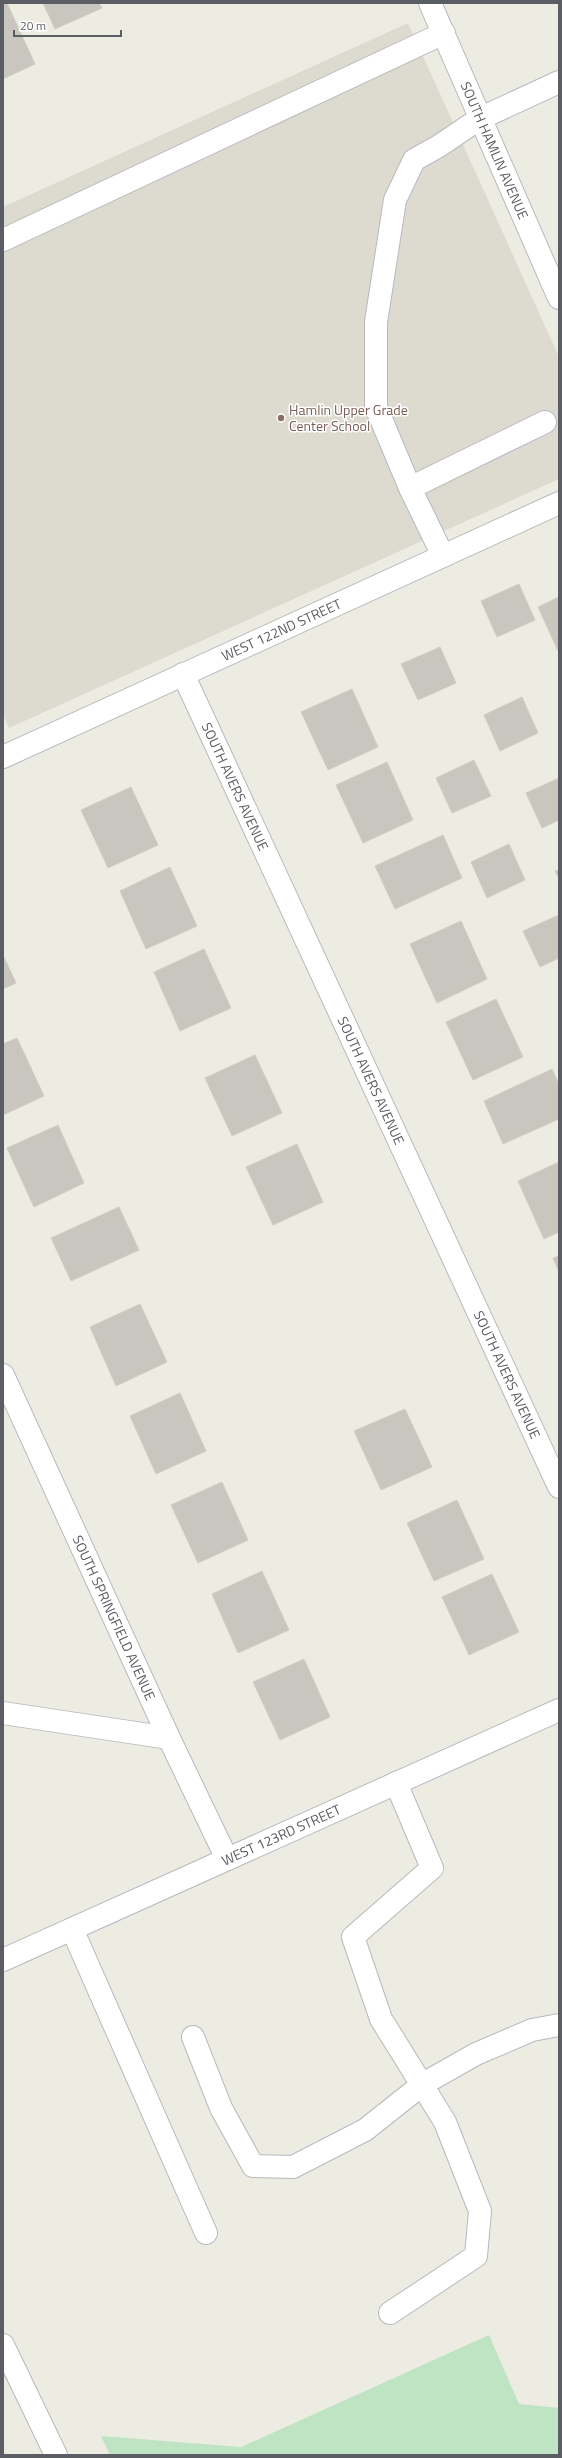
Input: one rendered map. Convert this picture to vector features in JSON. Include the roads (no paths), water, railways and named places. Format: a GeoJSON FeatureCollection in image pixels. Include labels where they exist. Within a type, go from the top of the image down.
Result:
{"type":"FeatureCollection","features":[{"type":"Feature","properties":{"kind":"street","name":"SOUTH HAMLIN AVENUE"},"geometry":{"type":"LineString","coordinates":[[430,3],[444,33],[459,74],[559,298]]}},
{"type":"Feature","properties":{"kind":"street"},"geometry":{"type":"LineString","coordinates":[[3,240],[444,33]]}},
{"type":"Feature","properties":{"kind":"street"},"geometry":{"type":"LineString","coordinates":[[443,556],[410,488],[376,407],[376,322],[395,200],[414,160],[439,146],[479,119],[559,82]]}},
{"type":"Feature","properties":{"kind":"street"},"geometry":{"type":"LineString","coordinates":[[410,488],[545,422]]}},
{"type":"Feature","properties":{"kind":"street","name":"WEST 122ND STREET"},"geometry":{"type":"LineString","coordinates":[[3,757],[559,502]]}},
{"type":"Feature","properties":{"kind":"street","name":"SOUTH AVERS AVENUE"},"geometry":{"type":"LineString","coordinates":[[183,674],[559,1487]]}},
{"type":"Feature","properties":{"kind":"street","name":"SOUTH SPRINGFIELD AVENUE"},"geometry":{"type":"LineString","coordinates":[[3,1375],[169,1738],[227,1859]]}},
{"type":"Feature","properties":{"kind":"street","name":"WEST 123RD STREET"},"geometry":{"type":"LineString","coordinates":[[3,1960],[559,1710]]}},
{"type":"Feature","properties":{"kind":"street"},"geometry":{"type":"LineString","coordinates":[[3,1713],[169,1738]]}},
{"type":"Feature","properties":{"kind":"street"},"geometry":{"type":"LineString","coordinates":[[390,2313],[476,2256],[480,2211],[445,2122],[423,2084],[381,2019],[354,1937],[432,1868],[396,1783]]}},
{"type":"Feature","properties":{"kind":"street"},"geometry":{"type":"LineString","coordinates":[[72,1929],[206,2234]]}},
{"type":"Feature","properties":{"kind":"street"},"geometry":{"type":"LineString","coordinates":[[193,2036],[221,2108],[253,2166],[293,2167],[366,2130],[423,2084],[476,2054],[532,2030],[559,2025]]}},
{"type":"Feature","properties":{"kind":"street"},"geometry":{"type":"LineString","coordinates":[[3,2345],[56,2455]]}},
{"type":"Feature","properties":{"kind":"place","name":"Hamlin Upper Grade Center School"},"geometry":{"type":"Point","coordinates":[281,418]}}]}
